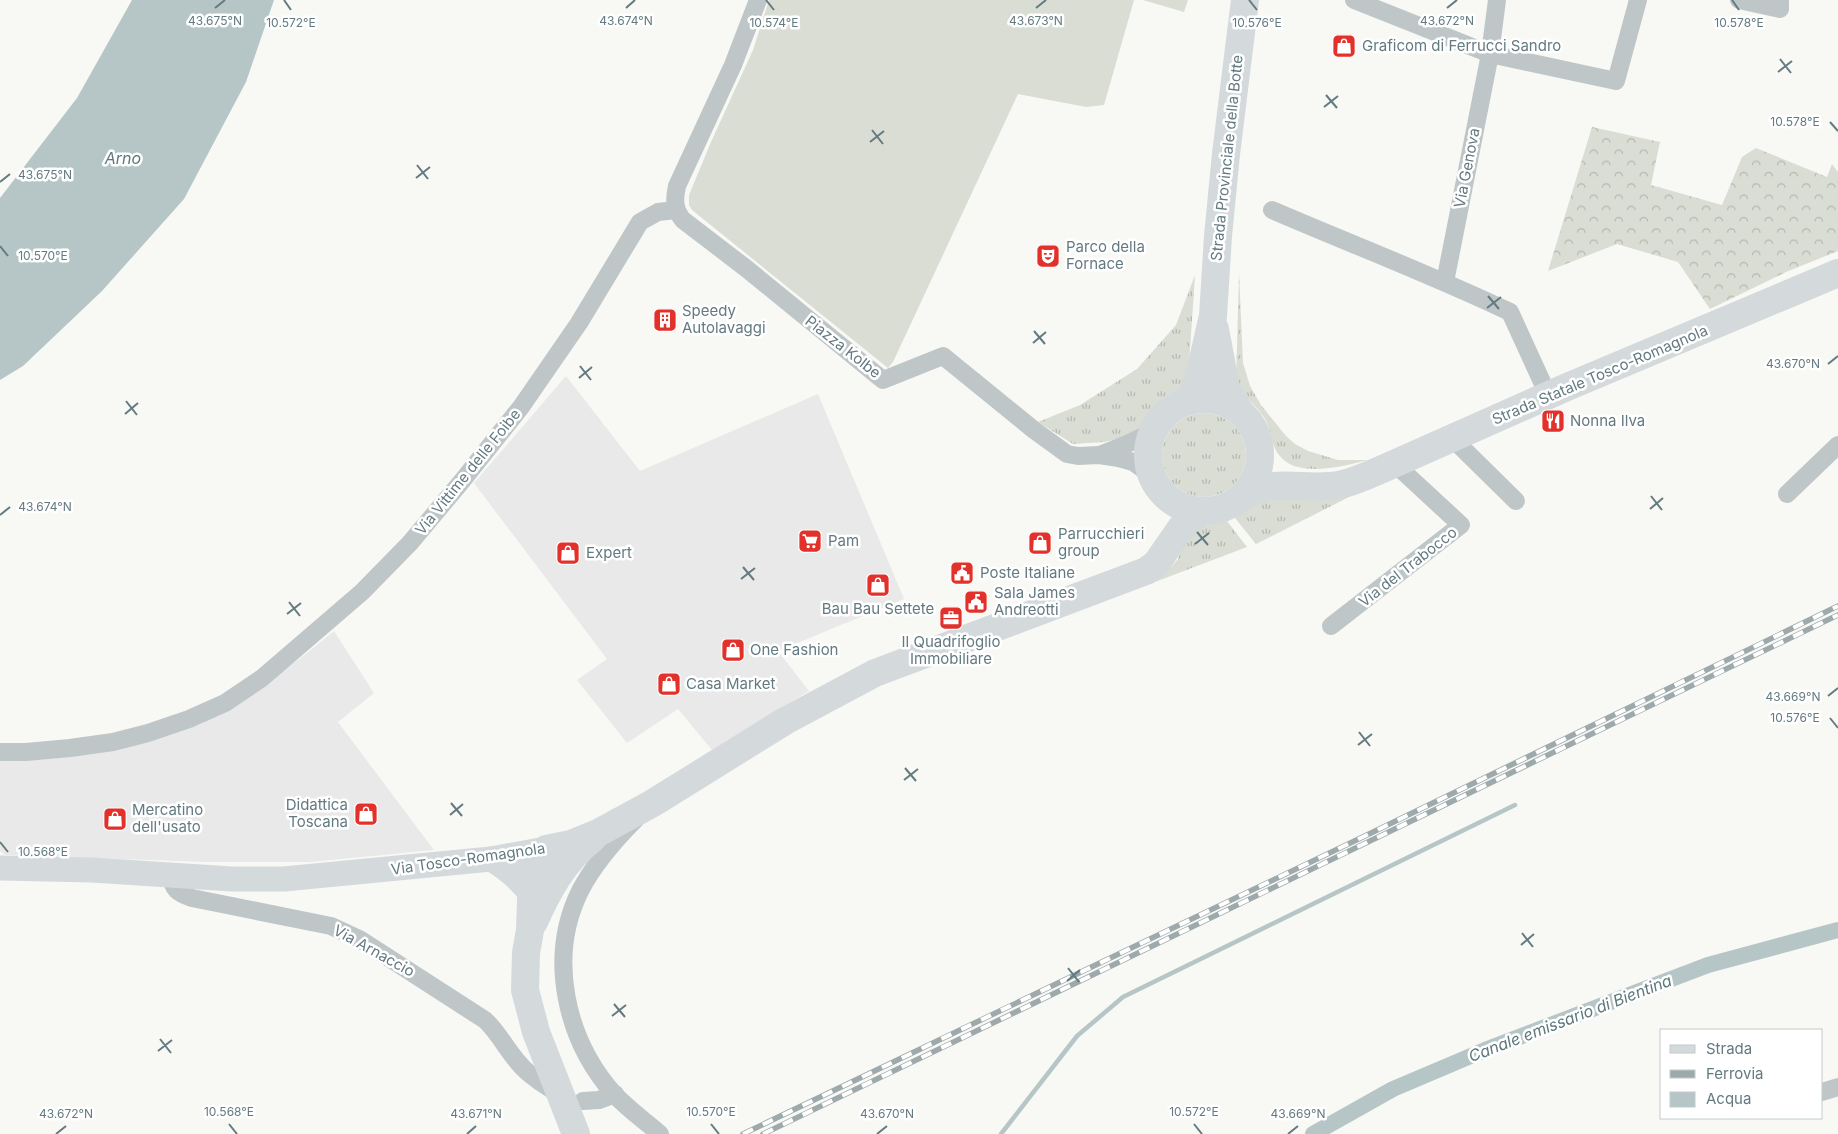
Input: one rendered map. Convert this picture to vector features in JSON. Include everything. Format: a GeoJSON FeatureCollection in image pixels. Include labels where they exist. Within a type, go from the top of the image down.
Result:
{"type":"FeatureCollection","features":[{"type":"Feature","properties":{"kind":"main road","name":"Strada Provinciale della Botte"},"geometry":{"type":"LineString","coordinates":[[1213,316],[1226,154],[1245,0]]}},
{"type":"Feature","properties":{"kind":"main road","name":"Strada Statale Tosco-Romagnola"},"geometry":{"type":"LineString","coordinates":[[1160,486],[1174,502],[1202,511],[1223,508],[1246,494],[1272,485],[1314,486],[1342,484],[1395,464],[1548,395],[1838,273]]}},
{"type":"Feature","properties":{"kind":"main road"},"geometry":{"type":"LineString","coordinates":[[1189,401],[1199,377],[1213,316]]}},
{"type":"Feature","properties":{"kind":"main road","name":"Strada Statale Tosco-Romagnola"},"geometry":{"type":"LineString","coordinates":[[1213,316],[1226,388],[1240,412],[1252,426],[1261,457],[1258,475],[1246,494]]}},
{"type":"Feature","properties":{"kind":"main road"},"geometry":{"type":"LineString","coordinates":[[1152,432],[1160,420],[1169,412],[1189,401],[1201,399],[1221,402],[1240,412]]}},
{"type":"Feature","properties":{"kind":"main road","name":"Strada Statale Tosco-Romagnola"},"geometry":{"type":"LineString","coordinates":[[1125,579],[1153,552],[1167,523],[1160,486],[1148,455],[1152,432]]}},
{"type":"Feature","properties":{"kind":"main road","name":"Strada Statale Tosco-Romagnola"},"geometry":{"type":"LineString","coordinates":[[1259,447],[1279,469],[1291,476],[1334,478],[1362,476]]}},
{"type":"Feature","properties":{"kind":"main road","name":"Strada Statale Tosco-Romagnola"},"geometry":{"type":"LineString","coordinates":[[1031,615],[1146,571],[1156,564],[1180,528],[1202,511]]}},
{"type":"Feature","properties":{"kind":"main road","name":"Via Tosco-Romagnola"},"geometry":{"type":"LineString","coordinates":[[0,868],[171,874],[232,879],[284,879],[491,859],[571,844],[598,834],[653,803],[785,721],[875,673],[1031,615]]}},
{"type":"Feature","properties":{"kind":"main road"},"geometry":{"type":"LineString","coordinates":[[576,1134],[536,1032],[525,990],[526,959],[530,930],[538,898],[582,846],[598,834]]}},
{"type":"Feature","properties":{"kind":"main road"},"geometry":{"type":"LineString","coordinates":[[538,898],[532,873],[535,861],[541,852],[546,849]]}},
{"type":"Feature","properties":{"kind":"main road"},"geometry":{"type":"LineString","coordinates":[[491,859],[516,876],[538,898]]}},
{"type":"Feature","properties":{"kind":"street"},"geometry":{"type":"LineString","coordinates":[[676,210],[674,199],[677,186],[733,65],[758,0]]}},
{"type":"Feature","properties":{"kind":"street"},"geometry":{"type":"LineString","coordinates":[[1354,0],[1490,54],[1616,81],[1638,0]]}},
{"type":"Feature","properties":{"kind":"street","name":"Via Genova"},"geometry":{"type":"LineString","coordinates":[[1445,282],[1490,54],[1497,0]]}},
{"type":"Feature","properties":{"kind":"street"},"geometry":{"type":"LineString","coordinates":[[1739,0],[1780,9],[1780,0]]}},
{"type":"Feature","properties":{"kind":"street","name":"Piazza Kolbe"},"geometry":{"type":"LineString","coordinates":[[676,210],[689,226],[747,269],[883,380],[943,356],[1034,430],[1067,454],[1078,456],[1099,455],[1132,462],[1160,486]]}},
{"type":"Feature","properties":{"kind":"street","name":"Via Vittime delle Foibe"},"geometry":{"type":"LineString","coordinates":[[0,752],[70,748],[113,742],[148,733],[189,719],[225,703],[262,678],[362,592],[410,543],[521,407],[579,323],[640,222],[658,212],[676,210]]}},
{"type":"Feature","properties":{"kind":"street"},"geometry":{"type":"LineString","coordinates":[[1272,210],[1445,282],[1510,312],[1548,395]]}},
{"type":"Feature","properties":{"kind":"street","name":"Piazza Kolbe"},"geometry":{"type":"LineString","coordinates":[[1099,455],[1152,432]]}},
{"type":"Feature","properties":{"kind":"street"},"geometry":{"type":"LineString","coordinates":[[1452,438],[1516,502]]}},
{"type":"Feature","properties":{"kind":"street"},"geometry":{"type":"LineString","coordinates":[[1787,494],[1838,445]]}},
{"type":"Feature","properties":{"kind":"street","name":"Via del Trabocco"},"geometry":{"type":"LineString","coordinates":[[1331,626],[1461,525],[1395,464]]}},
{"type":"Feature","properties":{"kind":"street"},"geometry":{"type":"LineString","coordinates":[[653,803],[612,846],[590,875],[574,905],[565,937],[563,970],[572,1018],[594,1067],[615,1094],[660,1134]]}},
{"type":"Feature","properties":{"kind":"street","name":"Via Arnaccio"},"geometry":{"type":"LineString","coordinates":[[171,874],[171,884],[184,895],[331,926],[361,940],[485,1020],[499,1034],[522,1067],[551,1089]]}},
{"type":"Feature","properties":{"kind":"street"},"geometry":{"type":"LineString","coordinates":[[1823,1092],[1838,1087]]}},
{"type":"Feature","properties":{"kind":"street"},"geometry":{"type":"LineString","coordinates":[[583,1101],[599,1100],[615,1094]]}},
{"type":"Feature","properties":{"kind":"shaded area"},"geometry":{"type":"Polygon","coordinates":[[[566,376],[640,471],[818,394],[904,599],[778,651],[809,691],[712,750],[678,709],[627,743],[577,680],[607,659],[474,483],[566,376]]]}},
{"type":"Feature","properties":{"kind":"shaded area"},"geometry":{"type":"Polygon","coordinates":[[[334,631],[374,693],[338,722],[434,850],[310,862],[205,862],[5,855],[0,851],[0,758],[220,715],[302,657],[334,631]]]}},
{"type":"Feature","properties":{"kind":"green space"},"geometry":{"type":"Polygon","coordinates":[[[769,0],[1134,0],[1104,105],[1086,107],[1018,94],[893,362],[888,368],[692,210],[689,205],[689,195],[753,50],[769,0]]]}},
{"type":"Feature","properties":{"kind":"green space"},"geometry":{"type":"Polygon","coordinates":[[[1143,0],[1188,0],[1184,12],[1143,0]]]}},
{"type":"Feature","properties":{"kind":"green space"},"geometry":{"type":"Polygon","coordinates":[[[1592,127],[1660,142],[1651,185],[1722,205],[1742,157],[1756,148],[1827,177],[1832,164],[1838,172],[1838,251],[1786,272],[1710,309],[1678,262],[1617,244],[1548,271],[1592,127]]]}},
{"type":"Feature","properties":{"kind":"green space"},"geometry":{"type":"Polygon","coordinates":[[[1239,273],[1243,363],[1250,386],[1261,405],[1286,436],[1295,444],[1308,451],[1338,460],[1368,460],[1321,469],[1309,469],[1297,467],[1287,462],[1276,451],[1266,421],[1236,383],[1239,273]]]}},
{"type":"Feature","properties":{"kind":"green space"},"geometry":{"type":"Polygon","coordinates":[[[1195,275],[1188,379],[1185,388],[1164,403],[1135,435],[1104,442],[1073,444],[1038,422],[1080,405],[1137,369],[1176,325],[1195,275]]]}},
{"type":"Feature","properties":{"kind":"green space"},"geometry":{"type":"Polygon","coordinates":[[[1196,413],[1212,413],[1228,420],[1239,431],[1246,447],[1243,471],[1234,485],[1228,490],[1212,497],[1196,497],[1180,490],[1169,479],[1162,463],[1162,447],[1169,431],[1180,420],[1196,413]]]}},
{"type":"Feature","properties":{"kind":"green space"},"geometry":{"type":"Polygon","coordinates":[[[1359,492],[1256,544],[1235,518],[1265,496],[1359,492]]]}},
{"type":"Feature","properties":{"kind":"green space"},"geometry":{"type":"Polygon","coordinates":[[[1227,521],[1247,547],[1147,585],[1172,566],[1178,559],[1184,543],[1204,526],[1227,521]]]}},
{"type":"Feature","properties":{"kind":"water","name":"Arno"},"geometry":{"type":"Polygon","coordinates":[[[132,0],[274,0],[246,82],[184,199],[102,291],[23,366],[0,380],[0,198],[77,98],[132,0]]]}},
{"type":"Feature","properties":{"kind":"waterway"},"geometry":{"type":"LineString","coordinates":[[1001,1134],[1077,1036],[1123,997],[1515,805]]}},
{"type":"Feature","properties":{"kind":"waterway","name":"Canale emissario di Bientina"},"geometry":{"type":"LineString","coordinates":[[1313,1134],[1393,1089],[1485,1050],[1708,965],[1838,930]]}},
{"type":"Feature","properties":{"kind":"railway"},"geometry":{"type":"LineString","coordinates":[[743,1134],[1369,834],[1838,606]]}},
{"type":"Feature","properties":{"kind":"railway"},"geometry":{"type":"LineString","coordinates":[[763,1134],[1838,615]]}},
{"type":"Feature","properties":{"kind":"place","name":"Graficom di Ferrucci Sandro"},"geometry":{"type":"Point","coordinates":[1344,46]}},
{"type":"Feature","properties":{"kind":"place","name":"Parco della Fornace"},"geometry":{"type":"Point","coordinates":[1048,256]}},
{"type":"Feature","properties":{"kind":"place","name":"Speedy Autolavaggi"},"geometry":{"type":"Point","coordinates":[665,320]}},
{"type":"Feature","properties":{"kind":"place","name":"Nonna Ilva"},"geometry":{"type":"Point","coordinates":[1553,421]}},
{"type":"Feature","properties":{"kind":"place","name":"Pam"},"geometry":{"type":"Point","coordinates":[810,541]}},
{"type":"Feature","properties":{"kind":"place","name":"Parrucchieri group"},"geometry":{"type":"Point","coordinates":[1040,543]}},
{"type":"Feature","properties":{"kind":"place","name":"Expert"},"geometry":{"type":"Point","coordinates":[568,553]}},
{"type":"Feature","properties":{"kind":"place","name":"Poste Italiane"},"geometry":{"type":"Point","coordinates":[962,573]}},
{"type":"Feature","properties":{"kind":"place","name":"Bau Bau Settete"},"geometry":{"type":"Point","coordinates":[878,585]}},
{"type":"Feature","properties":{"kind":"place","name":"Sala James Andreotti"},"geometry":{"type":"Point","coordinates":[976,602]}},
{"type":"Feature","properties":{"kind":"place","name":"Il Quadrifoglio Immobiliare"},"geometry":{"type":"Point","coordinates":[951,618]}},
{"type":"Feature","properties":{"kind":"place","name":"One Fashion"},"geometry":{"type":"Point","coordinates":[733,650]}},
{"type":"Feature","properties":{"kind":"place","name":"Casa Market"},"geometry":{"type":"Point","coordinates":[669,684]}},
{"type":"Feature","properties":{"kind":"place","name":"Didattica Toscana"},"geometry":{"type":"Point","coordinates":[366,814]}},
{"type":"Feature","properties":{"kind":"place","name":"Mercatino dell'usato"},"geometry":{"type":"Point","coordinates":[115,819]}}]}
